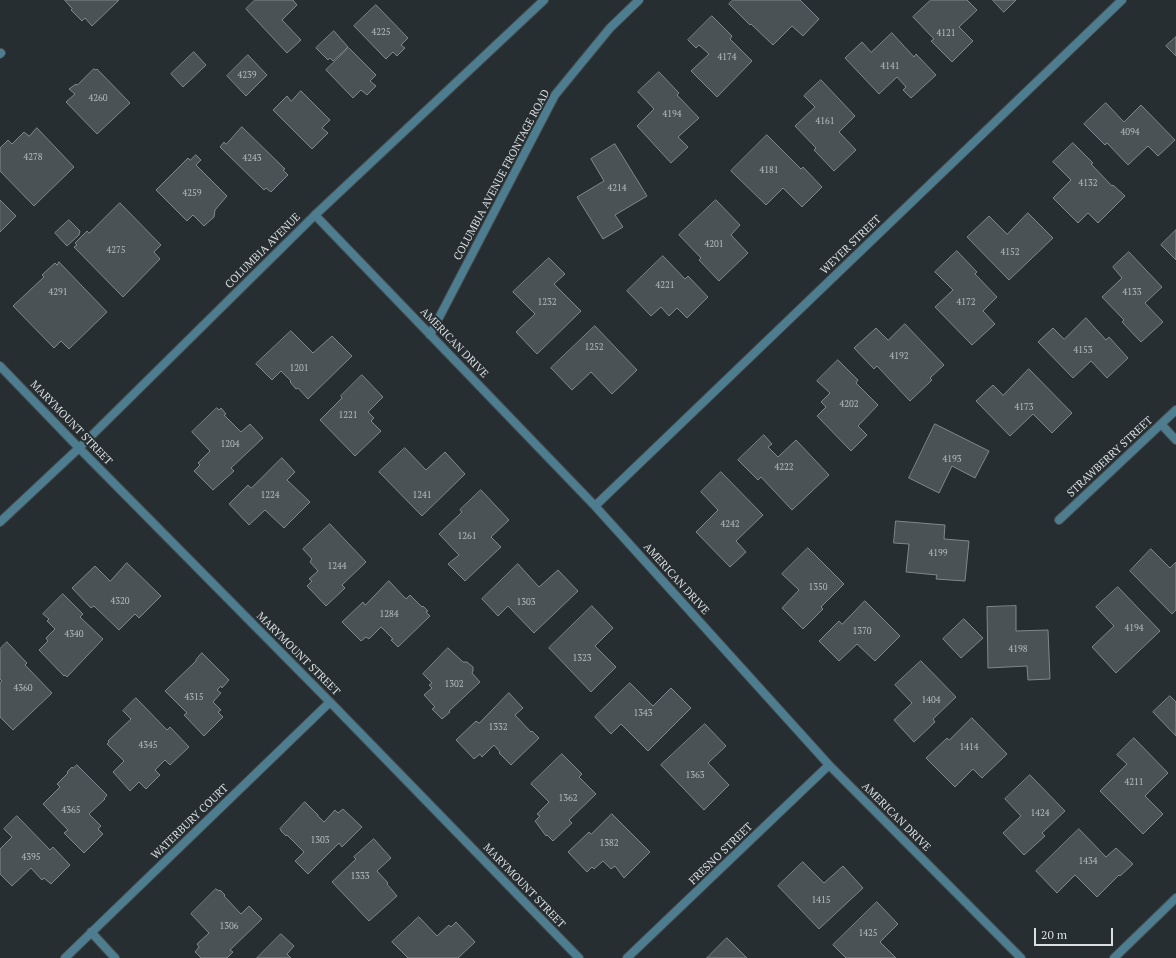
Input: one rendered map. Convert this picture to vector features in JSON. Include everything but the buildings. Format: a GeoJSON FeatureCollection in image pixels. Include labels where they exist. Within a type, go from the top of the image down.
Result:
{"type":"FeatureCollection","features":[{"type":"Feature","properties":{"kind":"street","name":"COLUMBIA AVENUE"},"geometry":{"type":"LineString","coordinates":[[0,522],[79,448],[315,215],[544,0]]}},
{"type":"Feature","properties":{"kind":"street","name":"COLUMBIA AVENUE FRONTAGE ROAD"},"geometry":{"type":"LineString","coordinates":[[430,335],[555,95],[610,28],[640,0]]}},
{"type":"Feature","properties":{"kind":"street","name":"WEYER STREET"},"geometry":{"type":"LineString","coordinates":[[595,506],[1122,0]]}},
{"type":"Feature","properties":{"kind":"street","name":"AMERICAN DRIVE"},"geometry":{"type":"LineString","coordinates":[[315,215],[595,506],[829,765],[1021,958]]}},
{"type":"Feature","properties":{"kind":"street","name":"MARYMOUNT STREET"},"geometry":{"type":"LineString","coordinates":[[0,366],[579,958]]}},
{"type":"Feature","properties":{"kind":"street","name":"STRAWBERRY STREET"},"geometry":{"type":"LineString","coordinates":[[1059,520],[1176,410]]}},
{"type":"Feature","properties":{"kind":"street"},"geometry":{"type":"LineString","coordinates":[[1162,424],[1176,440]]}},
{"type":"Feature","properties":{"kind":"street","name":"WATERBURY COURT"},"geometry":{"type":"LineString","coordinates":[[65,958],[330,702]]}},
{"type":"Feature","properties":{"kind":"street","name":"FRESNO STREET"},"geometry":{"type":"LineString","coordinates":[[627,958],[829,765]]}},
{"type":"Feature","properties":{"kind":"street"},"geometry":{"type":"LineString","coordinates":[[1114,958],[1176,898]]}},
{"type":"Feature","properties":{"kind":"street"},"geometry":{"type":"LineString","coordinates":[[91,932],[115,958]]}}]}
